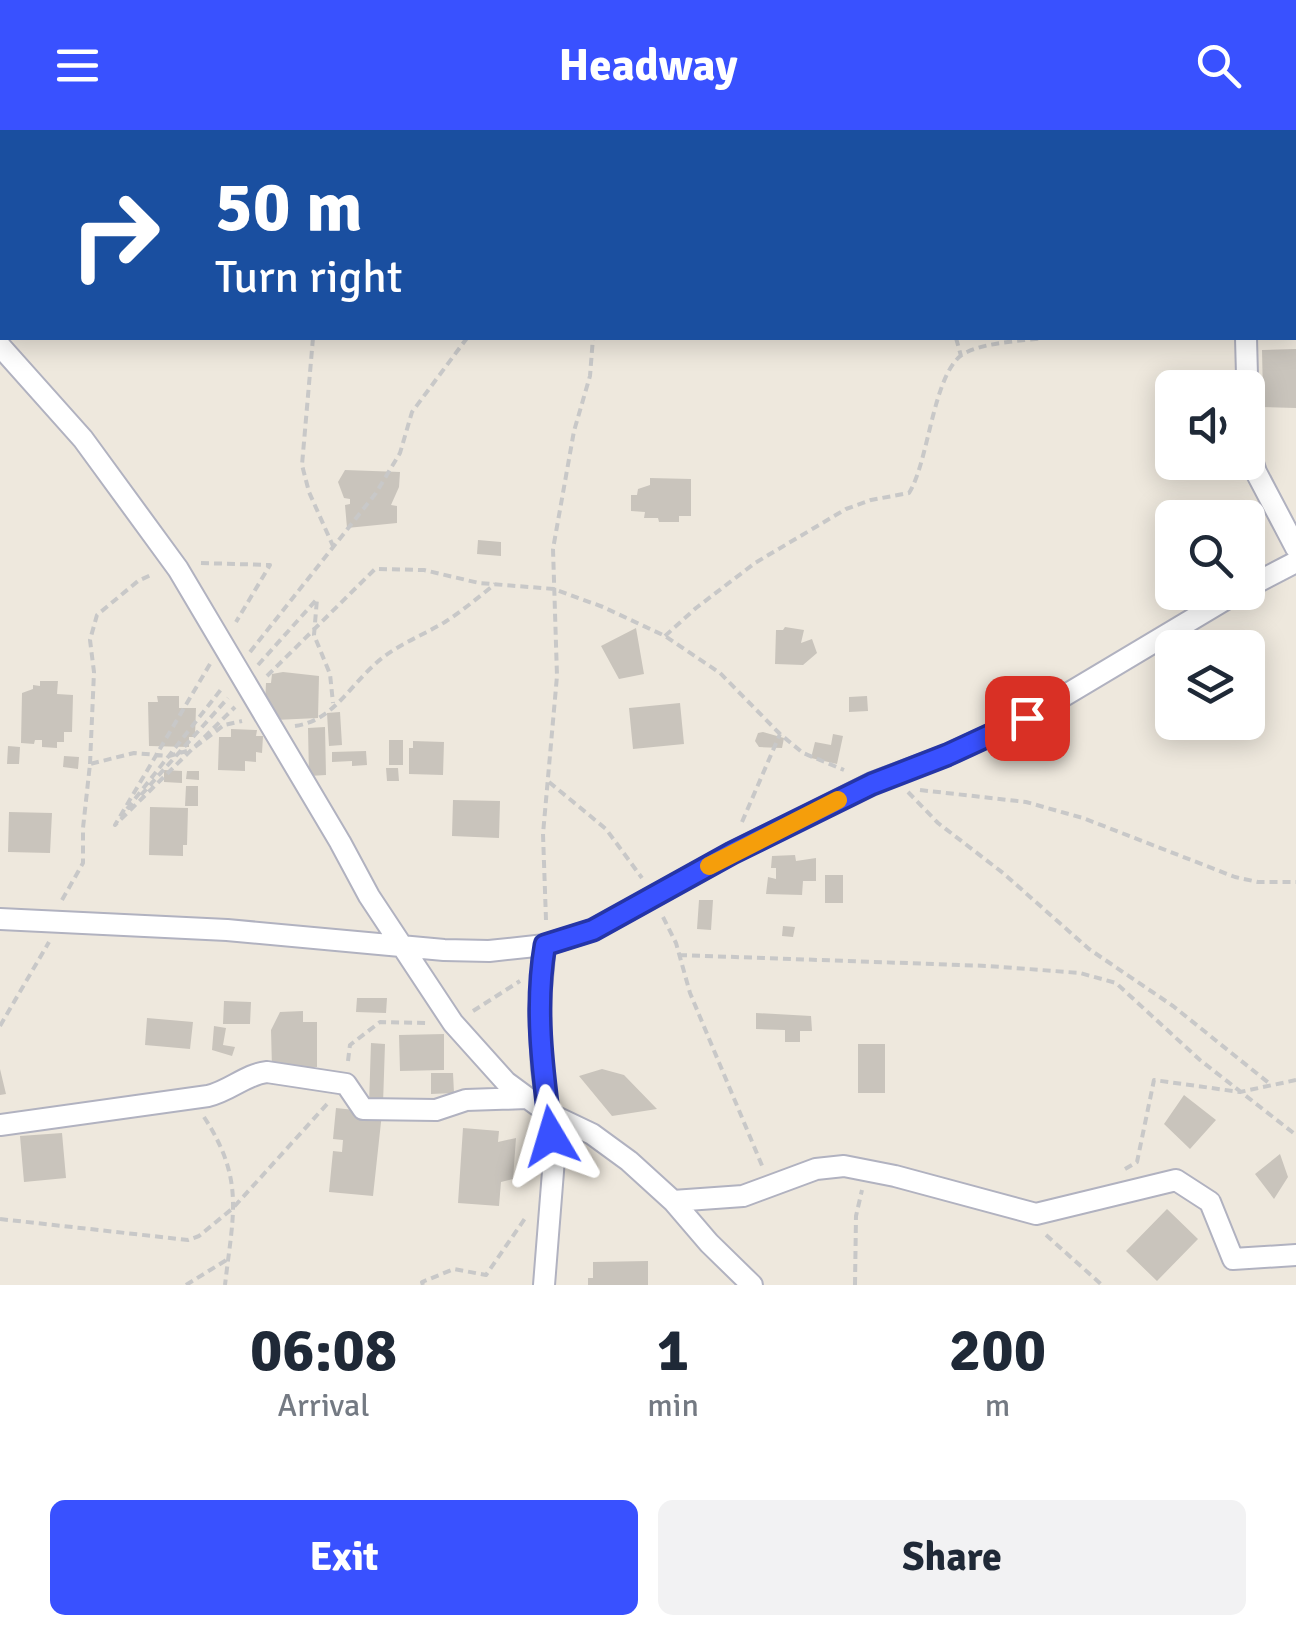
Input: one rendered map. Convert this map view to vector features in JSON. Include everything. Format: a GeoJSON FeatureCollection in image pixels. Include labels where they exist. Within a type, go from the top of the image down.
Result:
{"type":"FeatureCollection","features":[{"type":"Feature","properties":{"kind":"street"},"geometry":{"type":"LineString","coordinates":[[1246,340],[1249,450],[1256,472],[1296,548]]}},
{"type":"Feature","properties":{"kind":"street"},"geometry":{"type":"LineString","coordinates":[[0,346],[84,439],[178,568],[399,945],[453,1023],[488,1064],[527,1098],[592,1134],[629,1161],[752,1285]]}},
{"type":"Feature","properties":{"kind":"street"},"geometry":{"type":"LineString","coordinates":[[1265,579],[1296,562]]}},
{"type":"Feature","properties":{"kind":"street"},"geometry":{"type":"LineString","coordinates":[[0,920],[227,930],[489,951],[545,945],[593,930],[732,853],[872,784],[1027,718],[1208,610]]}},
{"type":"Feature","properties":{"kind":"street"},"geometry":{"type":"LineString","coordinates":[[544,1285],[554,1159],[542,1069],[541,968],[545,945]]}},
{"type":"Feature","properties":{"kind":"street"},"geometry":{"type":"LineString","coordinates":[[0,1125],[224,1093],[256,1073],[346,1084],[363,1110],[436,1110],[466,1100],[527,1098]]}},
{"type":"Feature","properties":{"kind":"street"},"geometry":{"type":"LineString","coordinates":[[673,1202],[743,1196],[816,1169],[844,1166],[1036,1214],[1176,1180],[1210,1202],[1233,1259],[1296,1255]]}},
{"type":"Feature","properties":{"kind":"path"},"geometry":{"type":"LineString","coordinates":[[313,340],[302,465],[309,492],[334,546]]}},
{"type":"Feature","properties":{"kind":"path"},"geometry":{"type":"LineString","coordinates":[[248,654],[395,464],[412,412],[466,340]]}},
{"type":"Feature","properties":{"kind":"path"},"geometry":{"type":"LineString","coordinates":[[545,945],[543,834],[557,676],[554,549],[574,431],[590,376],[593,340]]}},
{"type":"Feature","properties":{"kind":"path"},"geometry":{"type":"LineString","coordinates":[[956,340],[960,356]]}},
{"type":"Feature","properties":{"kind":"path"},"geometry":{"type":"LineString","coordinates":[[666,636],[754,563],[846,509],[909,493],[919,478],[938,396],[954,360],[966,352],[1033,340]]}},
{"type":"Feature","properties":{"kind":"path"},"geometry":{"type":"LineString","coordinates":[[0,1026],[47,948],[65,892],[83,862],[94,672],[90,640],[96,615],[155,573],[227,561],[270,565],[231,630]]}},
{"type":"Feature","properties":{"kind":"path"},"geometry":{"type":"LineString","coordinates":[[265,677],[375,569],[424,570],[495,584],[554,590],[604,606],[666,636],[720,673],[780,734],[814,760],[872,784]]}},
{"type":"Feature","properties":{"kind":"path"},"geometry":{"type":"LineString","coordinates":[[90,764],[134,753],[169,756],[205,742],[224,725],[253,717],[269,731],[315,723],[345,699],[371,667],[392,650],[447,621],[495,584]]}},
{"type":"Feature","properties":{"kind":"path"},"geometry":{"type":"LineString","coordinates":[[114,825],[212,662]]}},
{"type":"Feature","properties":{"kind":"path"},"geometry":{"type":"LineString","coordinates":[[114,825],[224,685]]}},
{"type":"Feature","properties":{"kind":"path"},"geometry":{"type":"LineString","coordinates":[[114,825],[238,704]]}},
{"type":"Feature","properties":{"kind":"path"},"geometry":{"type":"LineString","coordinates":[[732,853],[753,790],[780,734]]}},
{"type":"Feature","properties":{"kind":"path"},"geometry":{"type":"LineString","coordinates":[[549,782],[606,829],[654,897],[770,1186]]}},
{"type":"Feature","properties":{"kind":"path"},"geometry":{"type":"LineString","coordinates":[[1270,1084],[1173,1006],[1089,949],[1003,873],[938,823],[904,789],[1026,802],[1083,818],[1235,878],[1296,882]]}},
{"type":"Feature","properties":{"kind":"path"},"geometry":{"type":"LineString","coordinates":[[679,954],[989,966],[1080,973],[1116,983],[1200,1060],[1296,1135]]}},
{"type":"Feature","properties":{"kind":"path"},"geometry":{"type":"LineString","coordinates":[[0,1218],[175,1241],[200,1236],[234,1208],[346,1084],[350,1045],[380,1022],[453,1023],[541,968]]}},
{"type":"Feature","properties":{"kind":"path"},"geometry":{"type":"LineString","coordinates":[[1122,1170],[1136,1162],[1154,1080],[1240,1092],[1296,1080]]}},
{"type":"Feature","properties":{"kind":"path"},"geometry":{"type":"LineString","coordinates":[[186,1100],[203,1115],[219,1139],[232,1175],[234,1208],[224,1285]]}},
{"type":"Feature","properties":{"kind":"path"},"geometry":{"type":"LineString","coordinates":[[855,1285],[856,1216],[867,1171]]}},
{"type":"Feature","properties":{"kind":"path"},"geometry":{"type":"LineString","coordinates":[[1017,1208],[1102,1285]]}},
{"type":"Feature","properties":{"kind":"path"},"geometry":{"type":"LineString","coordinates":[[423,1285],[422,1282],[454,1269],[486,1275],[528,1214]]}},
{"type":"Feature","properties":{"kind":"path"},"geometry":{"type":"LineString","coordinates":[[186,1285],[228,1259]]}},
{"type":"Feature","properties":{"kind":"building"},"geometry":{"type":"Polygon","coordinates":[[[1296,349],[1296,408],[1265,407],[1262,350],[1296,349]]]}},
{"type":"Feature","properties":{"kind":"building"},"geometry":{"type":"Polygon","coordinates":[[[345,470],[400,472],[391,505],[397,506],[397,523],[347,528],[345,505],[350,504],[350,499],[344,498],[338,482],[345,470]]]}},
{"type":"Feature","properties":{"kind":"building"},"geometry":{"type":"Polygon","coordinates":[[[650,478],[691,479],[691,516],[679,516],[679,522],[659,522],[658,518],[644,518],[645,512],[631,511],[631,495],[650,485],[650,478]]]}},
{"type":"Feature","properties":{"kind":"building"},"geometry":{"type":"Polygon","coordinates":[[[478,540],[501,542],[501,556],[477,554],[478,540]]]}},
{"type":"Feature","properties":{"kind":"building"},"geometry":{"type":"Polygon","coordinates":[[[636,628],[644,674],[619,679],[601,646],[636,628]]]}},
{"type":"Feature","properties":{"kind":"building"},"geometry":{"type":"Polygon","coordinates":[[[776,630],[804,630],[801,643],[812,639],[817,653],[803,665],[775,664],[776,630]]]}},
{"type":"Feature","properties":{"kind":"building"},"geometry":{"type":"Polygon","coordinates":[[[272,674],[319,676],[318,718],[275,720],[265,705],[266,683],[271,683],[272,674]]]}},
{"type":"Feature","properties":{"kind":"building"},"geometry":{"type":"Polygon","coordinates":[[[40,681],[58,681],[57,694],[73,695],[72,732],[64,732],[64,742],[57,742],[57,748],[42,747],[42,740],[21,743],[22,693],[33,689],[33,685],[40,686],[40,681]]]}},
{"type":"Feature","properties":{"kind":"building"},"geometry":{"type":"Polygon","coordinates":[[[157,696],[179,696],[179,708],[196,708],[195,737],[189,737],[189,747],[149,746],[148,702],[158,702],[157,696]]]}},
{"type":"Feature","properties":{"kind":"building"},"geometry":{"type":"Polygon","coordinates":[[[867,696],[868,711],[849,712],[849,697],[867,696]]]}},
{"type":"Feature","properties":{"kind":"building"},"geometry":{"type":"Polygon","coordinates":[[[680,703],[684,744],[633,749],[629,708],[680,703]]]}},
{"type":"Feature","properties":{"kind":"building"},"geometry":{"type":"Polygon","coordinates":[[[340,712],[342,745],[329,746],[327,713],[340,712]]]}},
{"type":"Feature","properties":{"kind":"building"},"geometry":{"type":"Polygon","coordinates":[[[325,727],[326,775],[309,776],[308,728],[325,727]]]}},
{"type":"Feature","properties":{"kind":"building"},"geometry":{"type":"Polygon","coordinates":[[[231,729],[257,730],[256,736],[263,736],[262,753],[256,752],[256,762],[245,761],[245,771],[218,770],[219,737],[231,737],[231,729]]]}},
{"type":"Feature","properties":{"kind":"building"},"geometry":{"type":"Polygon","coordinates":[[[758,733],[784,738],[782,748],[759,747],[755,741],[758,733]]]}},
{"type":"Feature","properties":{"kind":"building"},"geometry":{"type":"Polygon","coordinates":[[[833,734],[843,736],[837,764],[811,758],[815,742],[831,745],[833,734]]]}},
{"type":"Feature","properties":{"kind":"building"},"geometry":{"type":"Polygon","coordinates":[[[389,740],[403,740],[403,765],[389,765],[389,740]]]}},
{"type":"Feature","properties":{"kind":"building"},"geometry":{"type":"Polygon","coordinates":[[[413,741],[444,742],[443,775],[409,774],[409,748],[413,748],[413,741]]]}},
{"type":"Feature","properties":{"kind":"building"},"geometry":{"type":"Polygon","coordinates":[[[8,746],[20,747],[19,764],[7,764],[8,746]]]}},
{"type":"Feature","properties":{"kind":"building"},"geometry":{"type":"Polygon","coordinates":[[[366,751],[367,765],[332,762],[332,752],[366,751]]]}},
{"type":"Feature","properties":{"kind":"building"},"geometry":{"type":"Polygon","coordinates":[[[64,756],[79,757],[78,769],[63,767],[64,756]]]}},
{"type":"Feature","properties":{"kind":"building"},"geometry":{"type":"Polygon","coordinates":[[[386,768],[398,768],[399,781],[387,781],[386,768]]]}},
{"type":"Feature","properties":{"kind":"building"},"geometry":{"type":"Polygon","coordinates":[[[164,770],[182,771],[182,783],[164,782],[164,770]]]}},
{"type":"Feature","properties":{"kind":"building"},"geometry":{"type":"Polygon","coordinates":[[[187,771],[199,771],[199,780],[186,779],[187,771]]]}},
{"type":"Feature","properties":{"kind":"building"},"geometry":{"type":"Polygon","coordinates":[[[186,786],[198,786],[198,806],[185,806],[186,786]]]}},
{"type":"Feature","properties":{"kind":"building"},"geometry":{"type":"Polygon","coordinates":[[[453,800],[500,801],[499,838],[452,836],[453,800]]]}},
{"type":"Feature","properties":{"kind":"building"},"geometry":{"type":"Polygon","coordinates":[[[150,807],[188,808],[183,856],[149,855],[150,807]]]}},
{"type":"Feature","properties":{"kind":"building"},"geometry":{"type":"Polygon","coordinates":[[[9,812],[52,813],[50,853],[8,852],[9,812]]]}},
{"type":"Feature","properties":{"kind":"building"},"geometry":{"type":"Polygon","coordinates":[[[795,855],[796,861],[816,858],[816,881],[803,881],[802,895],[766,894],[768,877],[776,879],[776,868],[771,868],[772,856],[795,855]]]}},
{"type":"Feature","properties":{"kind":"building"},"geometry":{"type":"Polygon","coordinates":[[[825,875],[843,875],[843,903],[825,903],[825,875]]]}},
{"type":"Feature","properties":{"kind":"building"},"geometry":{"type":"Polygon","coordinates":[[[699,900],[713,900],[711,930],[697,929],[699,900]]]}},
{"type":"Feature","properties":{"kind":"building"},"geometry":{"type":"Polygon","coordinates":[[[783,926],[795,927],[793,937],[782,936],[783,926]]]}},
{"type":"Feature","properties":{"kind":"building"},"geometry":{"type":"Polygon","coordinates":[[[357,998],[387,998],[386,1013],[356,1012],[357,998]]]}},
{"type":"Feature","properties":{"kind":"building"},"geometry":{"type":"Polygon","coordinates":[[[224,1001],[251,1002],[250,1024],[223,1024],[224,1001]]]}},
{"type":"Feature","properties":{"kind":"building"},"geometry":{"type":"Polygon","coordinates":[[[303,1011],[303,1022],[317,1022],[317,1067],[272,1068],[271,1030],[280,1012],[303,1011]]]}},
{"type":"Feature","properties":{"kind":"building"},"geometry":{"type":"Polygon","coordinates":[[[756,1013],[811,1016],[812,1031],[800,1031],[800,1042],[785,1042],[785,1030],[756,1029],[756,1013]]]}},
{"type":"Feature","properties":{"kind":"building"},"geometry":{"type":"Polygon","coordinates":[[[147,1018],[193,1022],[190,1049],[145,1045],[147,1018]]]}},
{"type":"Feature","properties":{"kind":"building"},"geometry":{"type":"Polygon","coordinates":[[[214,1026],[226,1028],[223,1045],[235,1047],[232,1056],[212,1050],[214,1026]]]}},
{"type":"Feature","properties":{"kind":"building"},"geometry":{"type":"Polygon","coordinates":[[[444,1034],[444,1070],[400,1071],[399,1035],[444,1034]]]}},
{"type":"Feature","properties":{"kind":"building"},"geometry":{"type":"Polygon","coordinates":[[[371,1043],[385,1044],[383,1104],[369,1104],[371,1043]]]}},
{"type":"Feature","properties":{"kind":"building"},"geometry":{"type":"Polygon","coordinates":[[[858,1044],[885,1044],[885,1093],[858,1093],[858,1044]]]}},
{"type":"Feature","properties":{"kind":"building"},"geometry":{"type":"Polygon","coordinates":[[[0,1069],[6,1094],[0,1095],[0,1069]]]}},
{"type":"Feature","properties":{"kind":"building"},"geometry":{"type":"Polygon","coordinates":[[[602,1069],[624,1075],[657,1109],[612,1116],[579,1076],[602,1069]]]}},
{"type":"Feature","properties":{"kind":"building"},"geometry":{"type":"Polygon","coordinates":[[[431,1073],[453,1073],[454,1093],[431,1094],[431,1073]]]}},
{"type":"Feature","properties":{"kind":"building"},"geometry":{"type":"Polygon","coordinates":[[[1184,1095],[1216,1120],[1190,1149],[1164,1124],[1184,1095]]]}},
{"type":"Feature","properties":{"kind":"building"},"geometry":{"type":"Polygon","coordinates":[[[336,1108],[382,1113],[373,1196],[329,1192],[333,1151],[342,1152],[343,1140],[333,1139],[336,1108]]]}},
{"type":"Feature","properties":{"kind":"building"},"geometry":{"type":"Polygon","coordinates":[[[463,1128],[499,1131],[498,1142],[516,1138],[513,1179],[501,1182],[499,1206],[458,1203],[463,1128]]]}},
{"type":"Feature","properties":{"kind":"building"},"geometry":{"type":"Polygon","coordinates":[[[62,1133],[66,1178],[24,1182],[20,1136],[62,1133]]]}},
{"type":"Feature","properties":{"kind":"building"},"geometry":{"type":"Polygon","coordinates":[[[1280,1154],[1288,1177],[1274,1199],[1255,1174],[1280,1154]]]}},
{"type":"Feature","properties":{"kind":"building"},"geometry":{"type":"Polygon","coordinates":[[[1167,1209],[1198,1239],[1157,1281],[1126,1251],[1167,1209]]]}},
{"type":"Feature","properties":{"kind":"building"},"geometry":{"type":"Polygon","coordinates":[[[648,1261],[648,1285],[588,1285],[588,1278],[593,1278],[593,1262],[648,1261]]]}},
{"type":"Feature","properties":{"kind":"slow traffic"},"geometry":{"type":"LineString","coordinates":[[709,866],[838,800]]}},
{"type":"Feature","properties":{"kind":"route"},"geometry":{"type":"LineString","coordinates":[[551,1136],[542,1069],[540,1011],[545,945],[593,930],[732,853],[872,784],[1027,718]]}}]}
